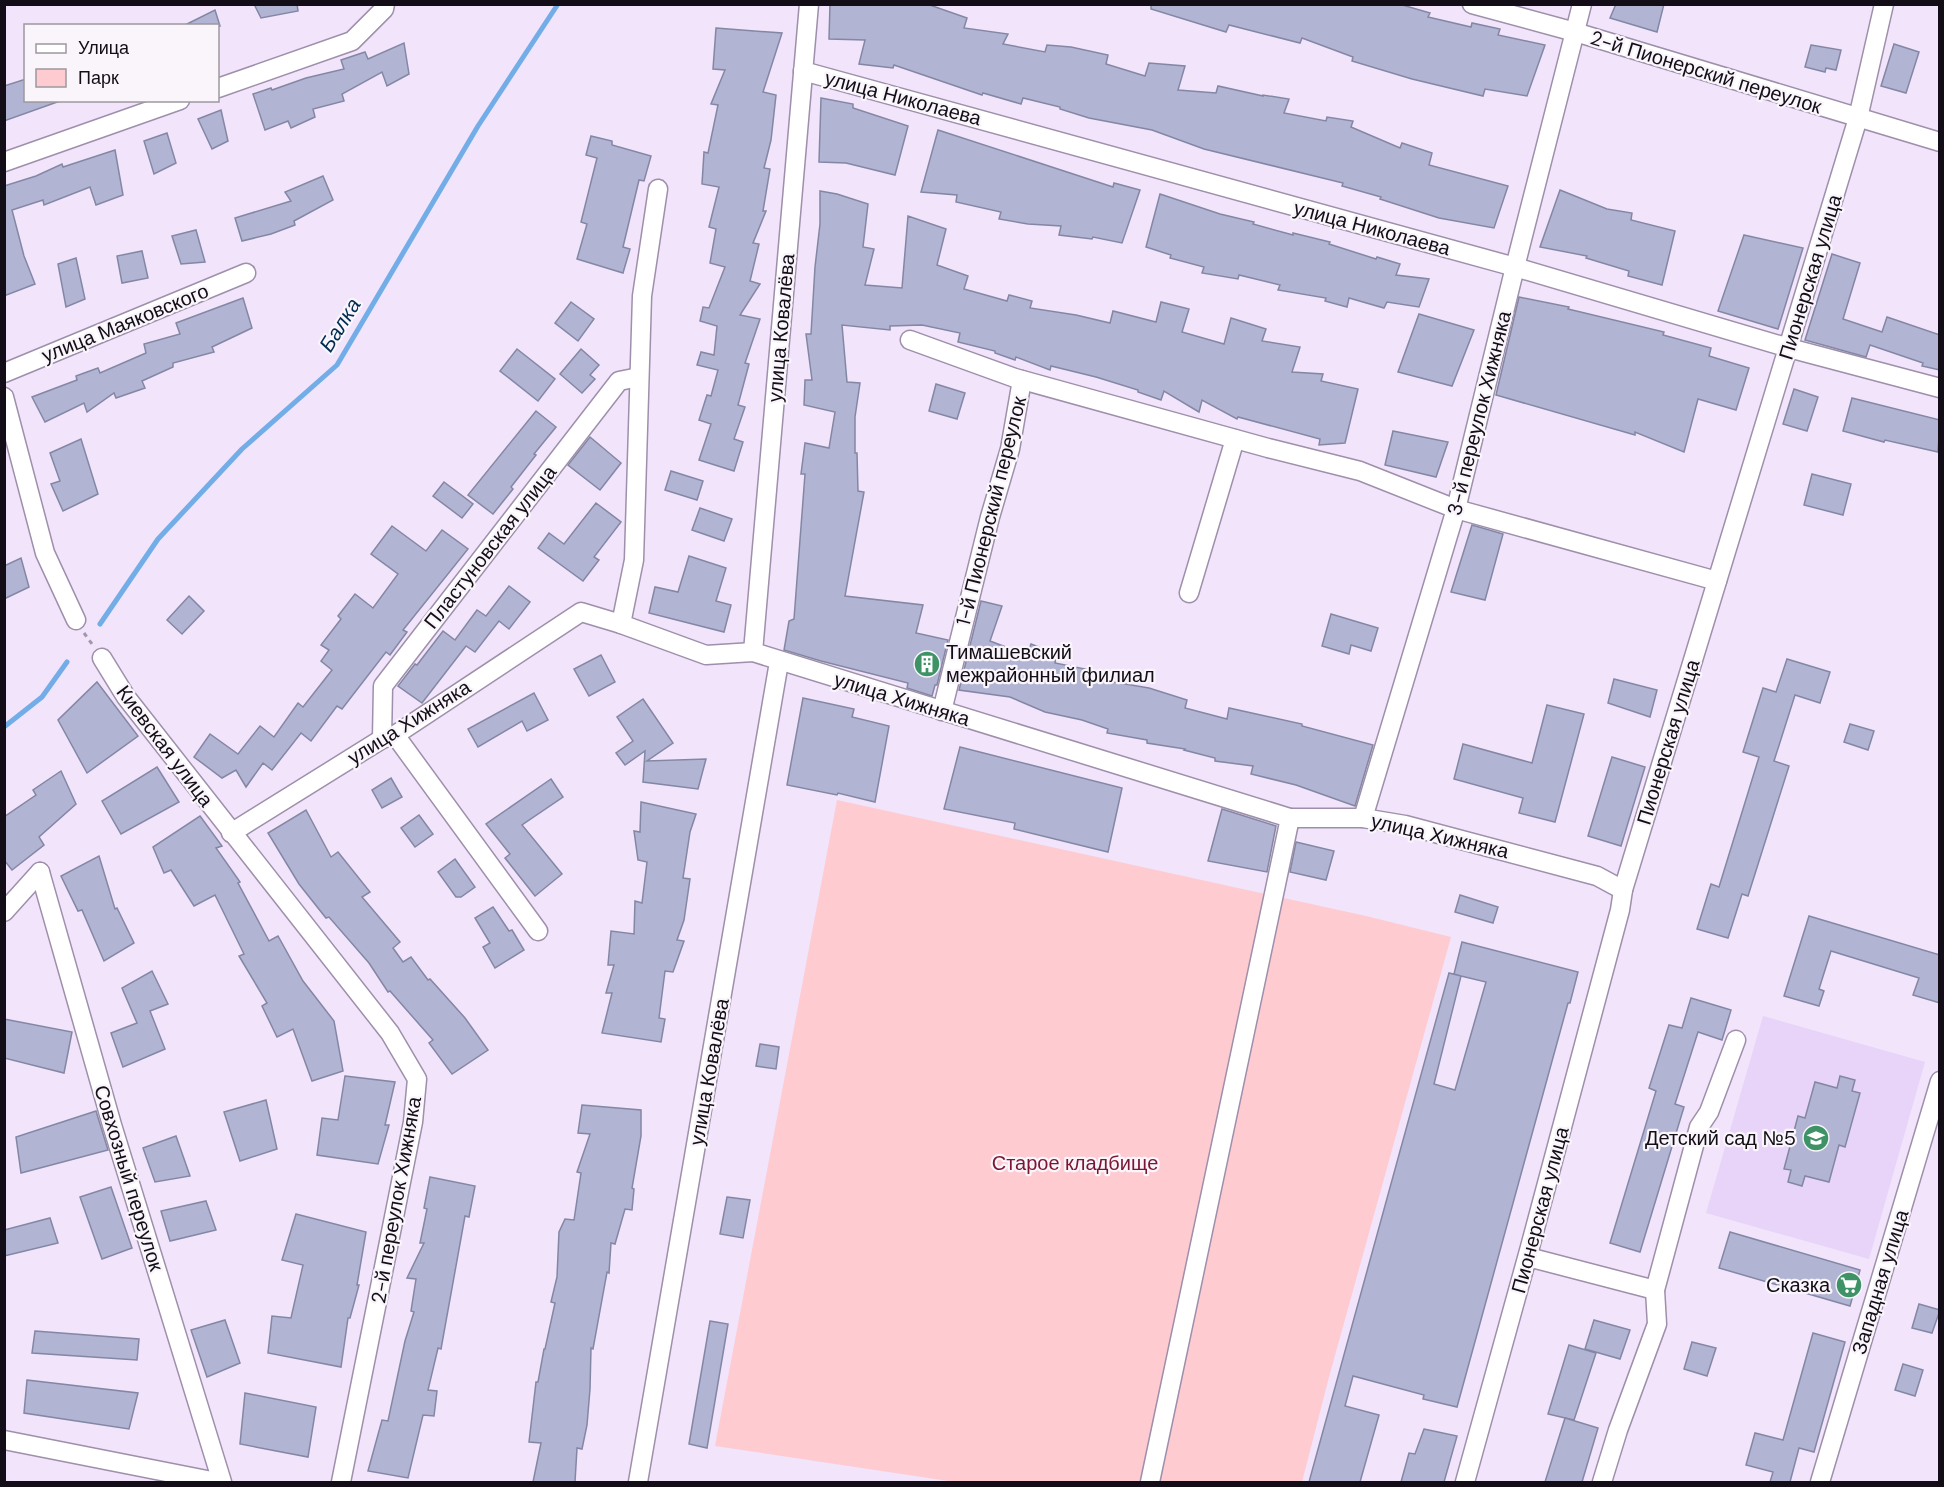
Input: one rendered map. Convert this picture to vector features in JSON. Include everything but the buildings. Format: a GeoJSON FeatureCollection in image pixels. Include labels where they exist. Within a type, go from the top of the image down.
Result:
{"type":"FeatureCollection","features":[{"type":"Feature","properties":{"kind":"street","name":"улица Ковалёва"},"geometry":{"type":"LineString","coordinates":[[753,652],[809,4]]}},
{"type":"Feature","properties":{"kind":"street","name":"2-й Пионерский переулок"},"geometry":{"type":"LineString","coordinates":[[1472,4],[1575,32],[1940,142]]}},
{"type":"Feature","properties":{"kind":"street","name":"3-й переулок Хижняка"},"geometry":{"type":"LineString","coordinates":[[1364,818],[1456,509],[1582,4]]}},
{"type":"Feature","properties":{"kind":"street","name":"Пионерская улица"},"geometry":{"type":"LineString","coordinates":[[1465,1482],[1528,1257],[1620,910],[1623,890],[1858,118],[1884,4]]}},
{"type":"Feature","properties":{"kind":"street"},"geometry":{"type":"LineString","coordinates":[[219,87],[351,41],[385,7]]}},
{"type":"Feature","properties":{"kind":"street","name":"улица Николаева"},"geometry":{"type":"LineString","coordinates":[[803,71],[1515,267],[1789,348],[1940,387]]}},
{"type":"Feature","properties":{"kind":"street"},"geometry":{"type":"LineString","coordinates":[[4,162],[174,102]]}},
{"type":"Feature","properties":{"kind":"street"},"geometry":{"type":"LineString","coordinates":[[621,624],[633,560],[642,296],[658,189]]}},
{"type":"Feature","properties":{"kind":"street","name":"улица Маяковского"},"geometry":{"type":"LineString","coordinates":[[4,373],[246,273]]}},
{"type":"Feature","properties":{"kind":"street","name":"1-й Пионерский переулок"},"geometry":{"type":"LineString","coordinates":[[910,340],[1022,380],[1360,471],[1456,509],[1717,581]]}},
{"type":"Feature","properties":{"kind":"street","name":"Пластуновская улица"},"geometry":{"type":"LineString","coordinates":[[388,737],[382,686],[619,381],[639,377]]}},
{"type":"Feature","properties":{"kind":"street","name":"1-й Пионерский переулок"},"geometry":{"type":"LineString","coordinates":[[942,711],[990,517],[1010,449],[1022,380]]}},
{"type":"Feature","properties":{"kind":"street"},"geometry":{"type":"LineString","coordinates":[[4,397],[45,553],[76,620]]}},
{"type":"Feature","properties":{"kind":"street"},"geometry":{"type":"LineString","coordinates":[[1189,593],[1235,439]]}},
{"type":"Feature","properties":{"kind":"street","name":"улица Хижняка"},"geometry":{"type":"LineString","coordinates":[[231,833],[388,737],[581,612],[706,655],[753,652],[779,662],[1290,818],[1364,818],[1404,825],[1597,876],[1623,890]]}},
{"type":"Feature","properties":{"kind":"street","name":"Киевская улица"},"geometry":{"type":"LineString","coordinates":[[102,658],[126,697],[231,833]]}},
{"type":"Feature","properties":{"kind":"street","name":"улица Ковалёва"},"geometry":{"type":"LineString","coordinates":[[638,1482],[779,662]]}},
{"type":"Feature","properties":{"kind":"street"},"geometry":{"type":"LineString","coordinates":[[388,737],[538,931]]}},
{"type":"Feature","properties":{"kind":"street"},"geometry":{"type":"LineString","coordinates":[[1150,1482],[1290,818]]}},
{"type":"Feature","properties":{"kind":"street","name":"2-й переулок Хижняка"},"geometry":{"type":"LineString","coordinates":[[231,833],[390,1033],[417,1079],[413,1122],[341,1482]]}},
{"type":"Feature","properties":{"kind":"street","name":"Совхозный переулок"},"geometry":{"type":"LineString","coordinates":[[4,912],[40,872],[112,1125],[222,1482]]}},
{"type":"Feature","properties":{"kind":"street"},"geometry":{"type":"LineString","coordinates":[[1602,1482],[1618,1430],[1657,1324],[1655,1290],[1699,1127],[1710,1112],[1736,1040]]}},
{"type":"Feature","properties":{"kind":"street","name":"Западная улица"},"geometry":{"type":"LineString","coordinates":[[1820,1482],[1940,1081]]}},
{"type":"Feature","properties":{"kind":"street"},"geometry":{"type":"LineString","coordinates":[[1528,1257],[1655,1290]]}},
{"type":"Feature","properties":{"kind":"street"},"geometry":{"type":"LineString","coordinates":[[4,1440],[217,1482]]}},
{"type":"Feature","properties":{"kind":"path"},"geometry":{"type":"LineString","coordinates":[[76,620],[102,658]]}},
{"type":"Feature","properties":{"kind":"shaded area","name":"Детский сад №5"},"geometry":{"type":"Polygon","coordinates":[[[1763,1016],[1925,1062],[1869,1259],[1706,1213],[1763,1016]]]}},
{"type":"Feature","properties":{"kind":"green space","name":"Старое кладбище"},"geometry":{"type":"Polygon","coordinates":[[[837,800],[1366,916],[1451,937],[1302,1482],[955,1482],[715,1446],[837,800]]]}},
{"type":"Feature","properties":{"kind":"waterway","name":"Балка"},"geometry":{"type":"LineString","coordinates":[[100,624],[158,539],[242,449],[337,365],[478,126],[558,4]]}},
{"type":"Feature","properties":{"kind":"waterway","name":"Балка"},"geometry":{"type":"LineString","coordinates":[[4,727],[42,697],[67,662]]}},
{"type":"Feature","properties":{"kind":"place","name":"Тимашевский межрайонный филиал"},"geometry":{"type":"Point","coordinates":[927,664]}},
{"type":"Feature","properties":{"kind":"place","name":"Детский сад №5"},"geometry":{"type":"Point","coordinates":[1816,1138]}},
{"type":"Feature","properties":{"kind":"place","name":"Сказка"},"geometry":{"type":"Point","coordinates":[1849,1285]}}]}
